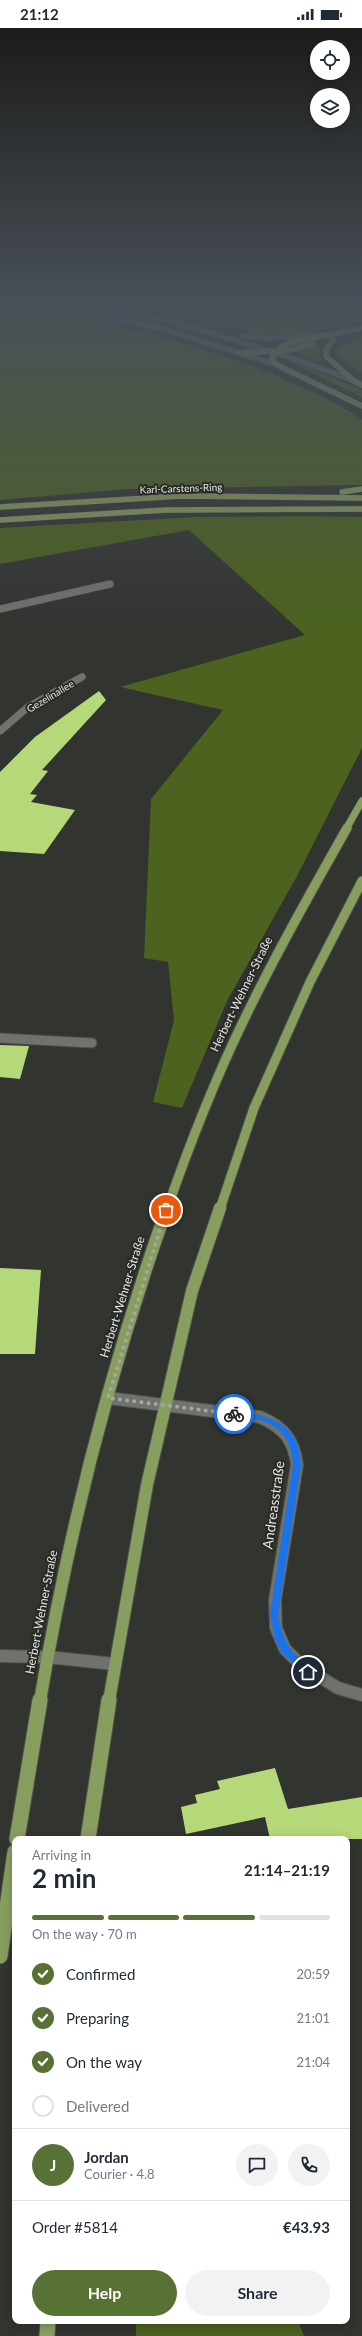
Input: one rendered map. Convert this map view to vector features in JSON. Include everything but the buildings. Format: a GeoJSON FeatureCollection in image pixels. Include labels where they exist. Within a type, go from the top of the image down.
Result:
{"type":"FeatureCollection","features":[{"type":"Feature","properties":{"kind":"main road"},"geometry":{"type":"LineString","coordinates":[[310,496],[362,489]]}},
{"type":"Feature","properties":{"kind":"main road","name":"Karl-Carstens-Ring"},"geometry":{"type":"LineString","coordinates":[[0,507],[162,497],[310,496],[362,498]]}},
{"type":"Feature","properties":{"kind":"main road","name":"Karl-Carstens-Ring"},"geometry":{"type":"LineString","coordinates":[[0,520],[166,510],[362,509]]}},
{"type":"Feature","properties":{"kind":"main road"},"geometry":{"type":"LineString","coordinates":[[0,610],[110,584]]}},
{"type":"Feature","properties":{"kind":"main road","name":"Gezelinallee"},"geometry":{"type":"LineString","coordinates":[[0,731],[28,707],[82,677]]}},
{"type":"Feature","properties":{"kind":"main road","name":"Herbert-Wehner-Straße"},"geometry":{"type":"LineString","coordinates":[[18,1836],[48,1657],[70,1548],[108,1398],[174,1187],[208,1099],[266,976],[362,801]]}},
{"type":"Feature","properties":{"kind":"main road"},"geometry":{"type":"LineString","coordinates":[[88,1836],[114,1664],[146,1485],[192,1291],[254,1108],[310,982],[362,881]]}},
{"type":"Feature","properties":{"kind":"main road"},"geometry":{"type":"LineString","coordinates":[[0,1038],[92,1043]]}},
{"type":"Feature","properties":{"kind":"main road","name":"Andreasstraße"},"geometry":{"type":"LineString","coordinates":[[108,1398],[260,1417],[274,1422],[293,1440],[297,1465],[275,1600],[276,1627],[285,1650],[301,1667],[347,1692],[362,1696]]}},
{"type":"Feature","properties":{"kind":"main road"},"geometry":{"type":"LineString","coordinates":[[0,1656],[48,1657],[114,1664]]}},
{"type":"Feature","properties":{"kind":"main road"},"geometry":{"type":"LineString","coordinates":[[0,1956],[12,1873]]}},
{"type":"Feature","properties":{"kind":"main road"},"geometry":{"type":"LineString","coordinates":[[47,2336],[48,2324]]}},
{"type":"Feature","properties":{"kind":"green space"},"geometry":{"type":"Polygon","coordinates":[[[0,415],[354,415],[362,420],[362,485],[129,489],[0,500],[0,415]]]}},
{"type":"Feature","properties":{"kind":"green space"},"geometry":{"type":"Polygon","coordinates":[[[195,517],[362,517],[362,748],[296,878],[227,1001],[182,1108],[153,1102],[174,1020],[168,962],[144,958],[151,799],[223,710],[120,687],[305,635],[189,530],[0,564],[0,528],[195,517]]]}},
{"type":"Feature","properties":{"kind":"green space"},"geometry":{"type":"Polygon","coordinates":[[[136,2324],[299,2324],[304,2336],[136,2336],[136,2324]]]}},
{"type":"Feature","properties":{"kind":"way so far"},"geometry":{"type":"LineString","coordinates":[[166,1210],[124,1342],[108,1398],[234,1414]]}},
{"type":"Feature","properties":{"kind":"route"},"geometry":{"type":"LineString","coordinates":[[234,1414],[260,1417],[274,1422],[293,1440],[297,1465],[275,1600],[274,1615],[279,1639],[285,1650],[292,1659],[308,1672]]}}]}
